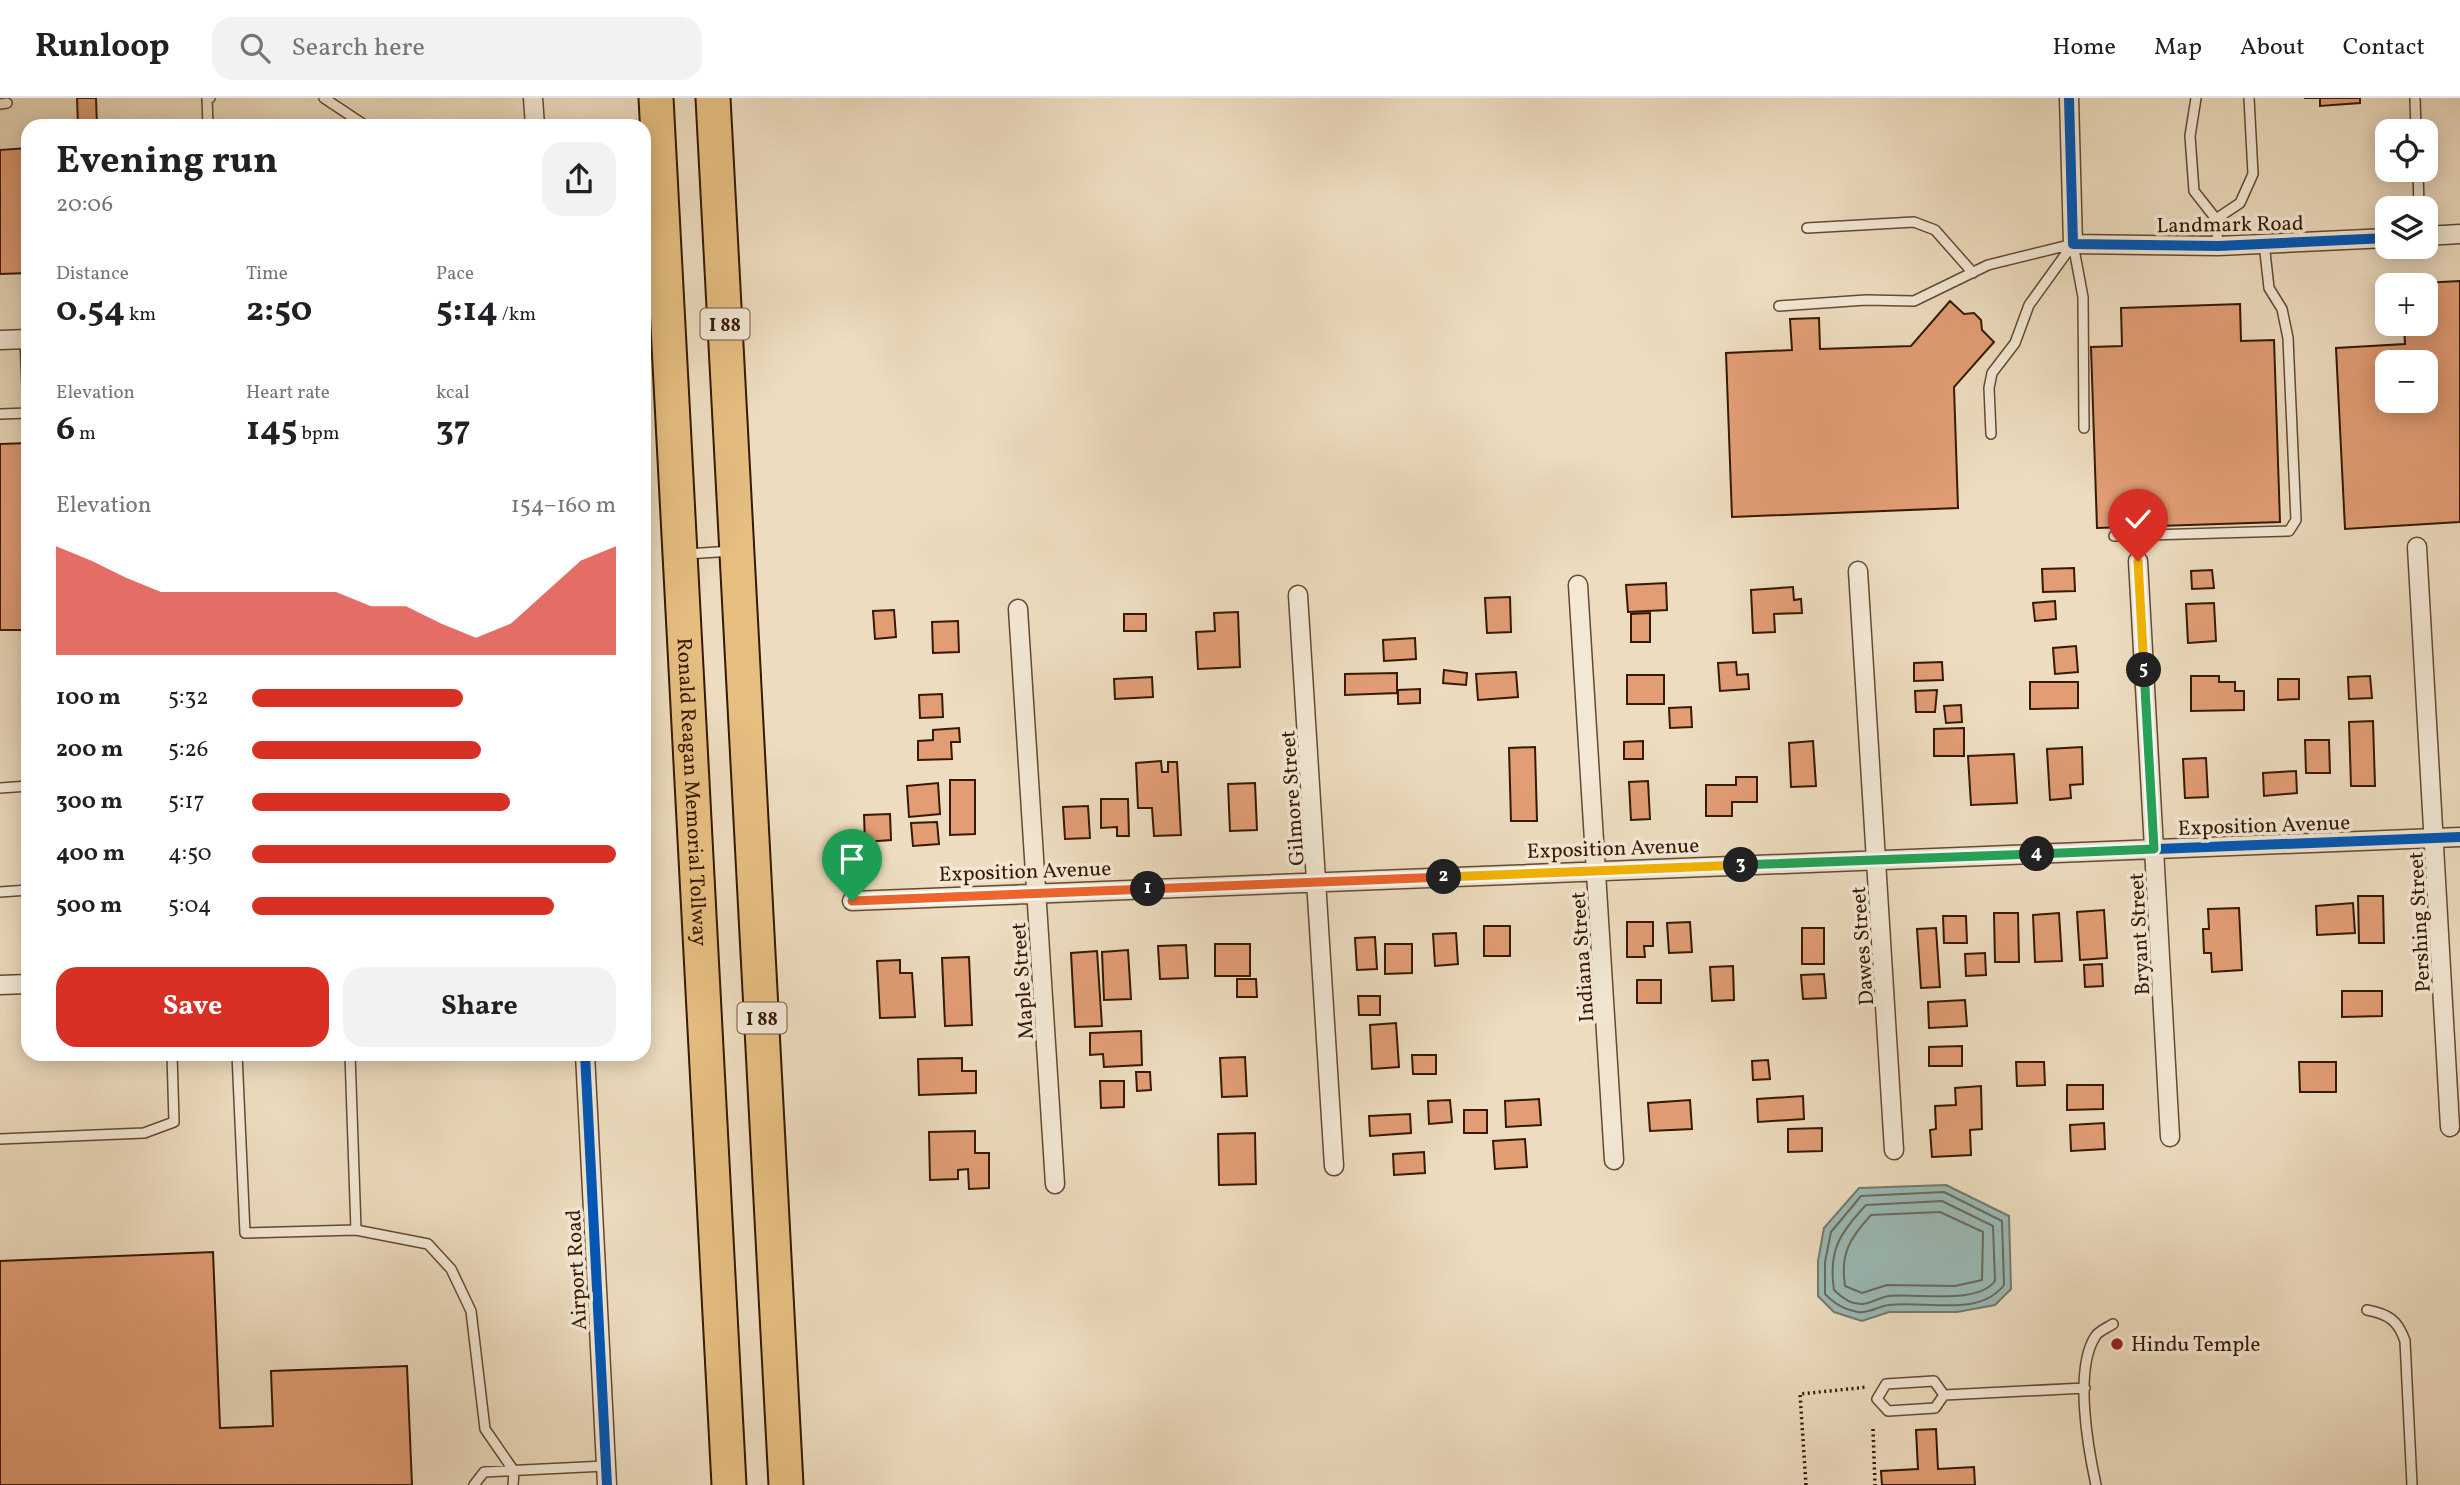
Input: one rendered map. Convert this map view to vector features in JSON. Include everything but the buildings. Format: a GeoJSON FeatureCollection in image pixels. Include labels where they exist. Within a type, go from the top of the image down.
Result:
{"type":"FeatureCollection","features":[{"type":"Feature","properties":{"kind":"highway","name":"Ronald Reagan Memorial Tollway"},"geometry":{"type":"LineString","coordinates":[[656,98],[729,1485]]}},
{"type":"Feature","properties":{"kind":"highway","name":"I 88"},"geometry":{"type":"LineString","coordinates":[[713,98],[786,1485]]}},
{"type":"Feature","properties":{"kind":"street"},"geometry":{"type":"LineString","coordinates":[[533,98],[534,119]]}},
{"type":"Feature","properties":{"kind":"street"},"geometry":{"type":"LineString","coordinates":[[2069,98],[2073,244]]}},
{"type":"Feature","properties":{"kind":"street"},"geometry":{"type":"LineString","coordinates":[[2438,235],[2460,234]]}},
{"type":"Feature","properties":{"kind":"street","name":"Landmark Road"},"geometry":{"type":"LineString","coordinates":[[2073,244],[2218,246],[2375,238]]}},
{"type":"Feature","properties":{"kind":"street"},"geometry":{"type":"LineString","coordinates":[[0,340],[21,339]]}},
{"type":"Feature","properties":{"kind":"street","name":"Pershing Street"},"geometry":{"type":"LineString","coordinates":[[2417,547],[2450,1126]]}},
{"type":"Feature","properties":{"kind":"street","name":"Bryant Street"},"geometry":{"type":"LineString","coordinates":[[2138,561],[2170,1137]]}},
{"type":"Feature","properties":{"kind":"street","name":"Dawes Street"},"geometry":{"type":"LineString","coordinates":[[1858,571],[1894,1150]]}},
{"type":"Feature","properties":{"kind":"street","name":"Indiana Street"},"geometry":{"type":"LineString","coordinates":[[1578,585],[1614,1160]]}},
{"type":"Feature","properties":{"kind":"street","name":"Gilmore Street"},"geometry":{"type":"LineString","coordinates":[[1298,595],[1334,1166]]}},
{"type":"Feature","properties":{"kind":"street","name":"Maple Street"},"geometry":{"type":"LineString","coordinates":[[1018,608],[1055,1184]]}},
{"type":"Feature","properties":{"kind":"street","name":"Exposition Avenue"},"geometry":{"type":"LineString","coordinates":[[852,901],[2460,837]]}},
{"type":"Feature","properties":{"kind":"street"},"geometry":{"type":"LineString","coordinates":[[0,985],[21,984]]}},
{"type":"Feature","properties":{"kind":"street","name":"Airport Road"},"geometry":{"type":"LineString","coordinates":[[584,1061],[607,1485]]}},
{"type":"Feature","properties":{"kind":"lane"},"geometry":{"type":"LineString","coordinates":[[208,119],[207,98],[210,98]]}},
{"type":"Feature","properties":{"kind":"lane"},"geometry":{"type":"LineString","coordinates":[[324,98],[349,119]]}},
{"type":"Feature","properties":{"kind":"lane"},"geometry":{"type":"LineString","coordinates":[[2196,98],[2190,136],[2194,191],[2216,219],[2218,246]]}},
{"type":"Feature","properties":{"kind":"lane"},"geometry":{"type":"LineString","coordinates":[[2216,219],[2241,203],[2253,174],[2249,98]]}},
{"type":"Feature","properties":{"kind":"lane"},"geometry":{"type":"LineString","coordinates":[[2414,98],[2415,119]]}},
{"type":"Feature","properties":{"kind":"lane"},"geometry":{"type":"LineString","coordinates":[[1807,228],[1914,222],[1935,230],[1973,273]]}},
{"type":"Feature","properties":{"kind":"lane"},"geometry":{"type":"LineString","coordinates":[[2114,536],[2289,531],[2296,520],[2288,338],[2282,309],[2269,288],[2264,243]]}},
{"type":"Feature","properties":{"kind":"lane"},"geometry":{"type":"LineString","coordinates":[[1779,306],[1866,300],[1914,302],[1988,265],[2073,244]]}},
{"type":"Feature","properties":{"kind":"lane"},"geometry":{"type":"LineString","coordinates":[[2073,244],[2082,297],[2084,428]]}},
{"type":"Feature","properties":{"kind":"lane"},"geometry":{"type":"LineString","coordinates":[[1992,435],[1989,388],[1992,373],[2015,343],[2029,305],[2073,244]]}},
{"type":"Feature","properties":{"kind":"lane"},"geometry":{"type":"LineString","coordinates":[[0,414],[21,412]]}},
{"type":"Feature","properties":{"kind":"lane"},"geometry":{"type":"LineString","coordinates":[[680,554],[737,551]]}},
{"type":"Feature","properties":{"kind":"lane"},"geometry":{"type":"LineString","coordinates":[[0,788],[21,786]]}},
{"type":"Feature","properties":{"kind":"lane"},"geometry":{"type":"LineString","coordinates":[[0,892],[21,890]]}},
{"type":"Feature","properties":{"kind":"lane"},"geometry":{"type":"LineString","coordinates":[[0,1139],[144,1133],[174,1122],[172,1061]]}},
{"type":"Feature","properties":{"kind":"lane"},"geometry":{"type":"LineString","coordinates":[[237,1061],[245,1233],[356,1230],[428,1244],[451,1269],[471,1311],[485,1429],[514,1471],[513,1485]]}},
{"type":"Feature","properties":{"kind":"lane"},"geometry":{"type":"LineString","coordinates":[[350,1061],[356,1230]]}},
{"type":"Feature","properties":{"kind":"lane"},"geometry":{"type":"LineString","coordinates":[[2367,1310],[2388,1314],[2397,1324],[2405,1341],[2412,1485]]}},
{"type":"Feature","properties":{"kind":"lane"},"geometry":{"type":"LineString","coordinates":[[2096,1485],[2089,1453],[2085,1388],[2088,1353],[2096,1335],[2113,1324]]}},
{"type":"Feature","properties":{"kind":"lane"},"geometry":{"type":"LineString","coordinates":[[1944,1395],[1934,1381],[1886,1384],[1877,1399],[1888,1411],[1934,1408],[1944,1395],[2085,1388]]}},
{"type":"Feature","properties":{"kind":"lane"},"geometry":{"type":"LineString","coordinates":[[474,1485],[484,1472],[605,1466]]}},
{"type":"Feature","properties":{"kind":"path"},"geometry":{"type":"LineString","coordinates":[[1806,1485],[1800,1394],[1868,1387]]}},
{"type":"Feature","properties":{"kind":"path"},"geometry":{"type":"LineString","coordinates":[[1873,1429],[1875,1485]]}},
{"type":"Feature","properties":{"kind":"water"},"geometry":{"type":"Polygon","coordinates":[[[1946,1185],[2009,1216],[2011,1289],[1995,1305],[1957,1312],[1889,1312],[1862,1321],[1834,1312],[1818,1296],[1818,1261],[1824,1228],[1859,1188],[1946,1185]]]}},
{"type":"Feature","properties":{"kind":"cycle path"},"geometry":{"type":"LineString","coordinates":[[2069,98],[2073,244],[2218,246],[2375,239]]}},
{"type":"Feature","properties":{"kind":"cycle path"},"geometry":{"type":"LineString","coordinates":[[852,901],[2460,837]]}},
{"type":"Feature","properties":{"kind":"cycle path"},"geometry":{"type":"LineString","coordinates":[[585,1061],[607,1485]]}},
{"type":"Feature","properties":{"kind":"place","name":"Hindu Temple"},"geometry":{"type":"Point","coordinates":[2117,1344]}},
{"type":"Feature","properties":{"kind":"route"},"geometry":{"type":"LineString","coordinates":[[852,901],[2154,849],[2138,561]]}}]}
